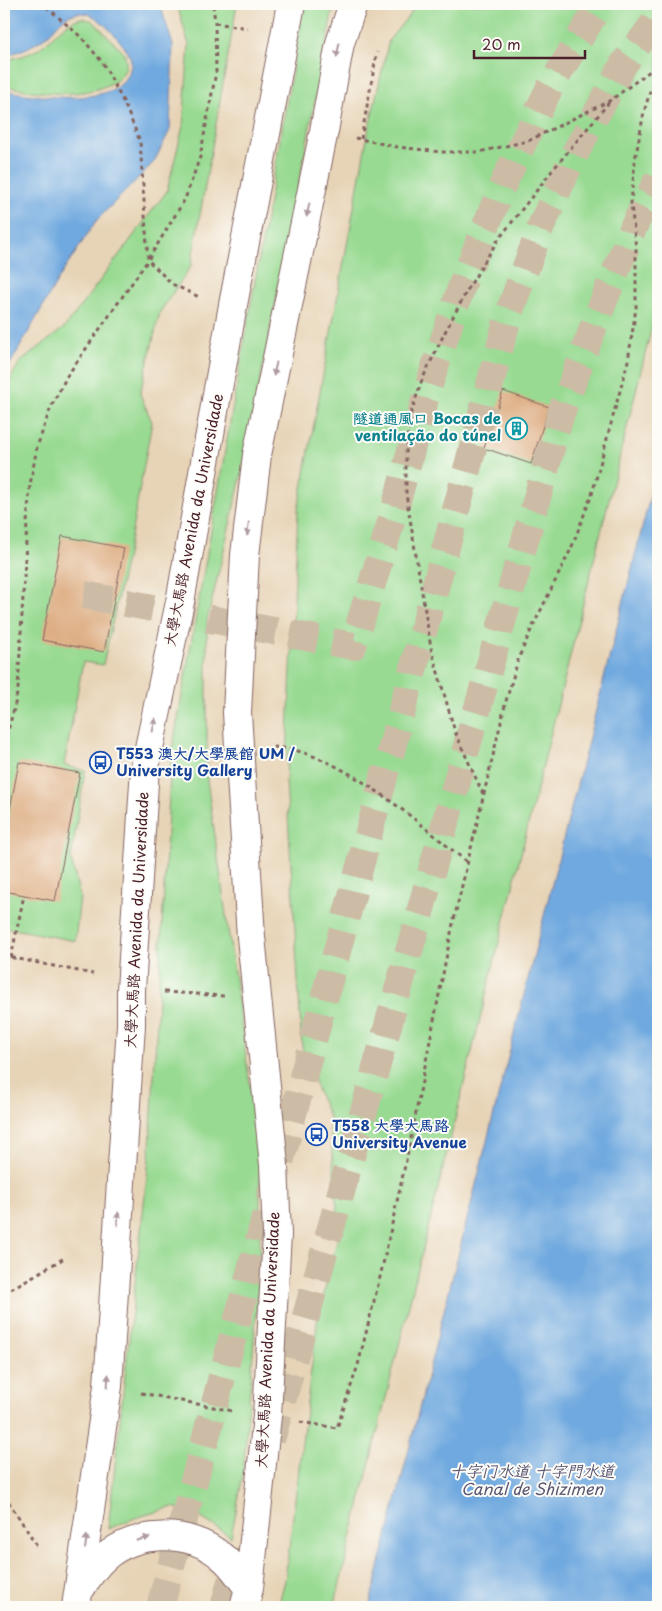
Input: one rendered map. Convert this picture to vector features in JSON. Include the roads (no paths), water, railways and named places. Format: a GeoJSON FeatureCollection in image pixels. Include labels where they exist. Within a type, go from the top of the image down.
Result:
{"type":"FeatureCollection","features":[{"type":"Feature","properties":{"kind":"main road","name":"大學大馬路 Avenida da Universidade"},"geometry":{"type":"LineString","coordinates":[[78,1598],[108,1386],[145,767],[180,602],[233,305],[291,4]]}},
{"type":"Feature","properties":{"kind":"main road","name":"大學大馬路 Avenida da Universidade"},"geometry":{"type":"LineString","coordinates":[[246,1598],[267,1416],[277,1234],[274,1165],[254,972],[237,713],[245,555],[257,455],[324,131],[340,43],[353,4]]}},
{"type":"Feature","properties":{"kind":"main road"},"geometry":{"type":"LineString","coordinates":[[78,1598],[92,1570],[105,1557],[123,1546],[143,1538],[165,1536],[185,1538],[207,1547],[222,1556],[246,1598]]}},
{"type":"Feature","properties":{"kind":"water"},"geometry":{"type":"Polygon","coordinates":[[[4,4],[160,4],[173,45],[170,130],[154,162],[96,221],[59,278],[4,375],[4,90],[57,97],[78,97],[98,94],[115,88],[127,78],[131,62],[122,43],[98,19],[89,14],[81,13],[65,17],[49,34],[35,44],[4,56],[4,4]]]}},
{"type":"Feature","properties":{"kind":"water","name":"十字门水道 十字門水道 Canal de Shizimen"},"geometry":{"type":"Polygon","coordinates":[[[658,465],[658,1607],[369,1607],[658,465]]]}},
{"type":"Feature","properties":{"kind":"tunnel"},"geometry":{"type":"LineString","coordinates":[[84,595],[353,646],[394,512],[428,388],[462,285],[503,184],[549,89],[600,4]]}},
{"type":"Feature","properties":{"kind":"tunnel"},"geometry":{"type":"LineString","coordinates":[[160,1607],[510,310],[542,224],[573,157],[623,65],[658,18]]}},
{"type":"Feature","properties":{"kind":"tunnel"},"geometry":{"type":"LineString","coordinates":[[271,1440],[561,413],[634,226],[658,179]]}},
{"type":"Feature","properties":{"kind":"tunnel"},"geometry":{"type":"LineString","coordinates":[[224,1607],[240,1549]]}},
{"type":"Feature","properties":{"kind":"place","name":"隧道通風口 Bocas de ventilação do túnel"},"geometry":{"type":"Point","coordinates":[517,428]}},
{"type":"Feature","properties":{"kind":"place","name":"T553 澳大/大學展館 UM / University Gallery"},"geometry":{"type":"Point","coordinates":[100,763]}},
{"type":"Feature","properties":{"kind":"place","name":"T558 大學大馬路 University Avenue"},"geometry":{"type":"Point","coordinates":[316,1135]}}]}
